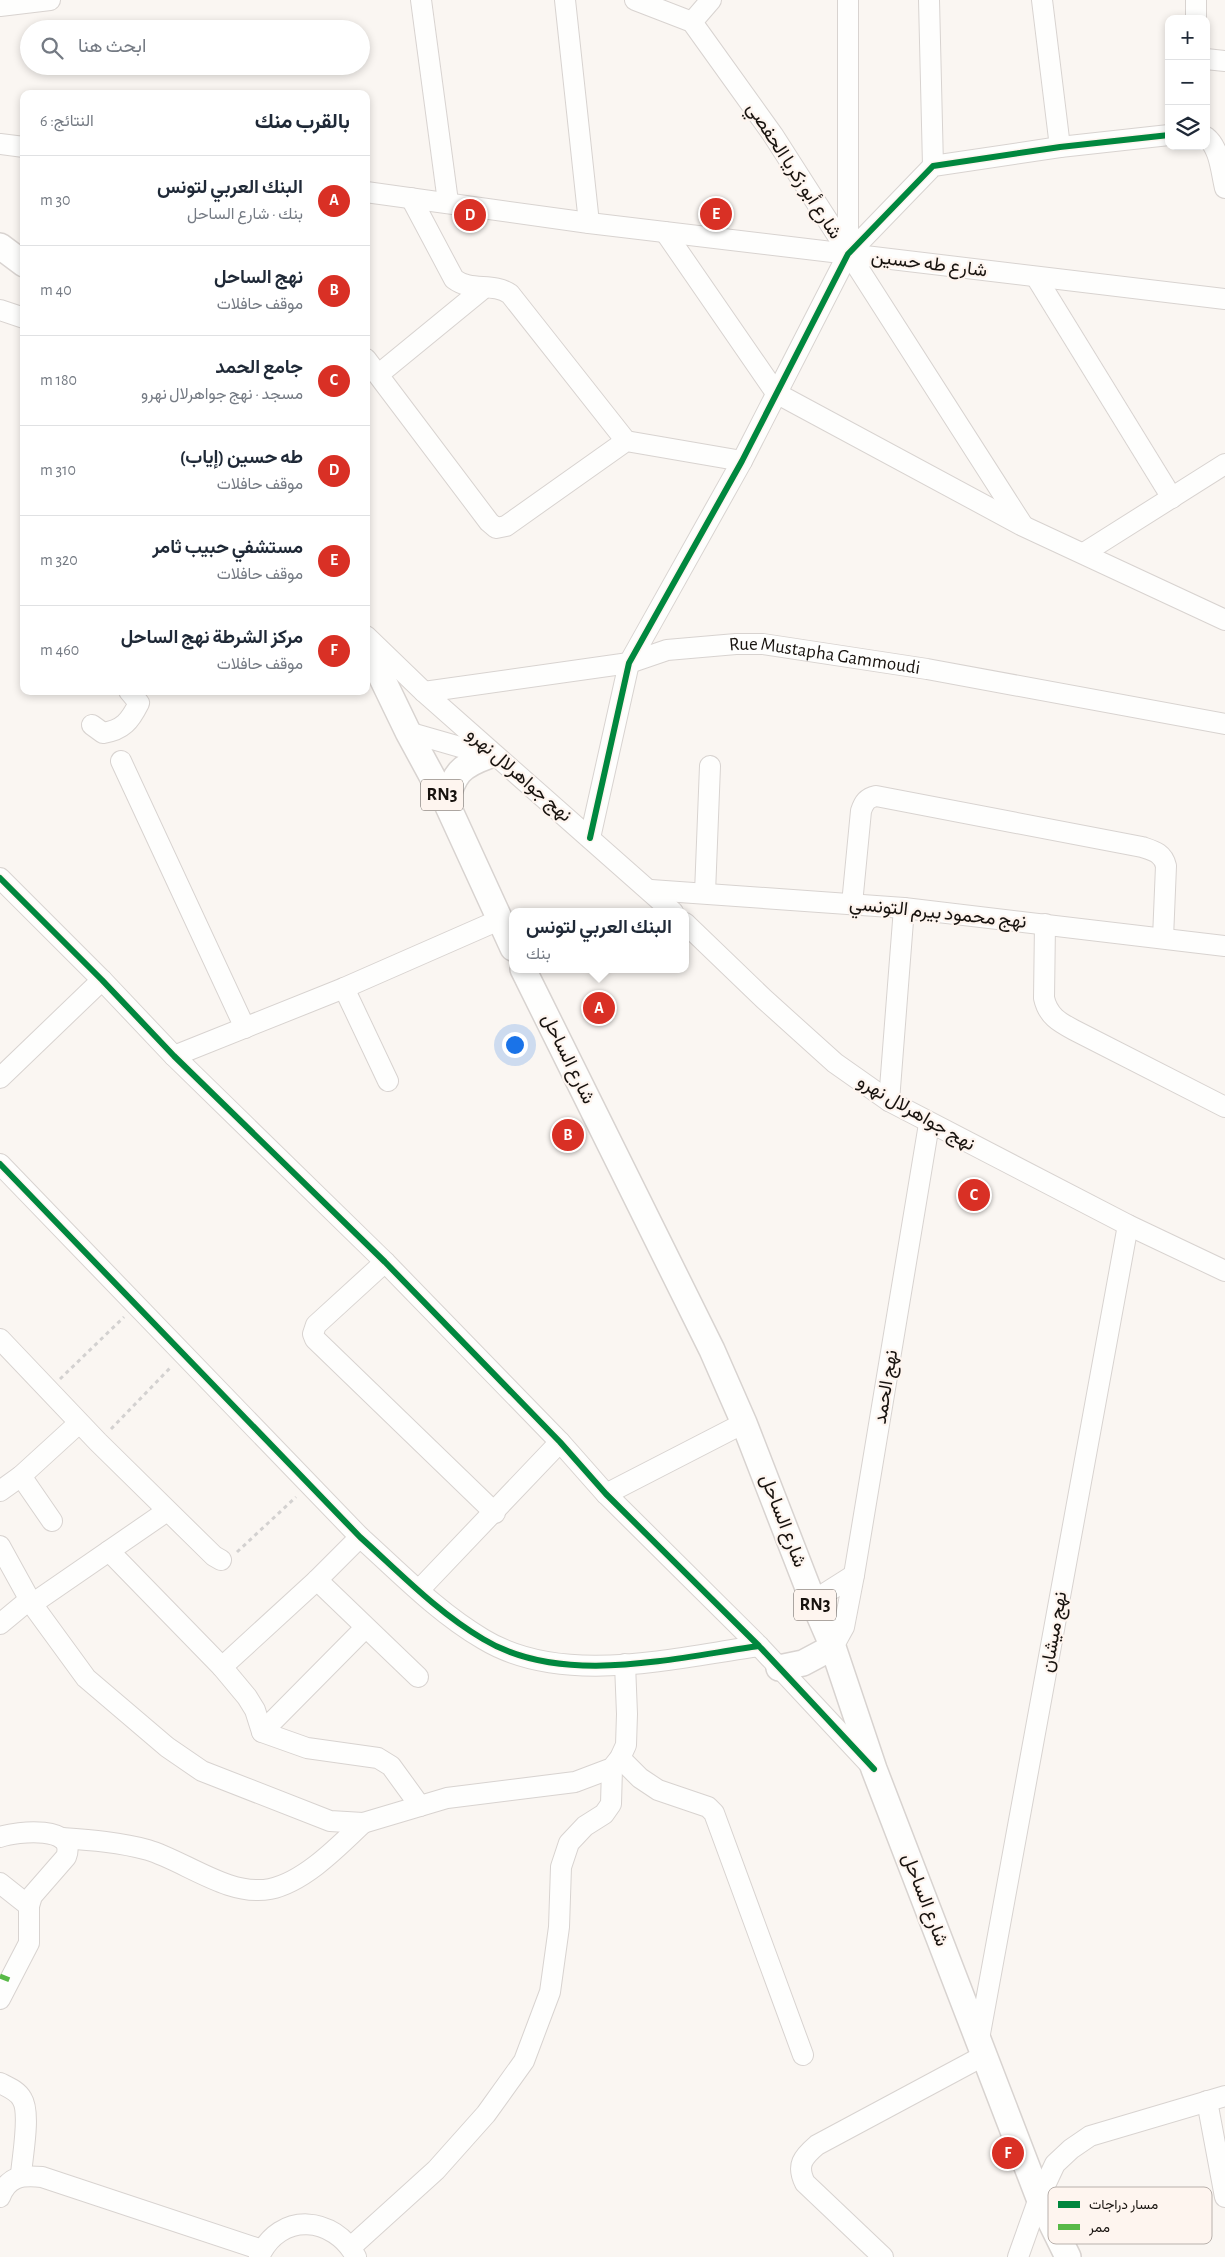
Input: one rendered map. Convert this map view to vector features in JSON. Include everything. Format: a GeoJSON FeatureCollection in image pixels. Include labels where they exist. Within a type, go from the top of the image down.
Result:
{"type":"FeatureCollection","features":[{"type":"Feature","properties":{"kind":"main road"},"geometry":{"type":"LineString","coordinates":[[0,246],[20,261]]}},
{"type":"Feature","properties":{"kind":"main road","name":"RN3"},"geometry":{"type":"LineString","coordinates":[[370,653],[408,732],[446,802],[509,940]]}},
{"type":"Feature","properties":{"kind":"main road"},"geometry":{"type":"LineString","coordinates":[[446,802],[452,781],[461,770],[471,762],[496,758]]}},
{"type":"Feature","properties":{"kind":"main road","name":"شارع الساحل"},"geometry":{"type":"LineString","coordinates":[[525,973],[712,1350],[744,1423],[833,1647],[874,1769],[1039,2198],[1048,2216]]}},
{"type":"Feature","properties":{"kind":"main road"},"geometry":{"type":"LineString","coordinates":[[779,1668],[804,1663],[833,1647]]}},
{"type":"Feature","properties":{"kind":"main road","name":"شارع الساحل"},"geometry":{"type":"LineString","coordinates":[[1062,2244],[1068,2257]]}},
{"type":"Feature","properties":{"kind":"street"},"geometry":{"type":"LineString","coordinates":[[0,6],[50,0]]}},
{"type":"Feature","properties":{"kind":"street"},"geometry":{"type":"LineString","coordinates":[[420,0],[448,202]]}},
{"type":"Feature","properties":{"kind":"street"},"geometry":{"type":"LineString","coordinates":[[565,0],[589,223]]}},
{"type":"Feature","properties":{"kind":"street"},"geometry":{"type":"LineString","coordinates":[[635,0],[692,22],[711,0]]}},
{"type":"Feature","properties":{"kind":"street"},"geometry":{"type":"LineString","coordinates":[[848,0],[848,254]]}},
{"type":"Feature","properties":{"kind":"street"},"geometry":{"type":"LineString","coordinates":[[929,0],[933,166]]}},
{"type":"Feature","properties":{"kind":"street"},"geometry":{"type":"LineString","coordinates":[[1042,0],[1060,147]]}},
{"type":"Feature","properties":{"kind":"street"},"geometry":{"type":"LineString","coordinates":[[1196,0],[1196,15]]}},
{"type":"Feature","properties":{"kind":"street","name":"شارع أبو زكريا الحفصي"},"geometry":{"type":"LineString","coordinates":[[692,22],[774,135],[848,254],[1023,526]]}},
{"type":"Feature","properties":{"kind":"street"},"geometry":{"type":"LineString","coordinates":[[1210,60],[1225,61]]}},
{"type":"Feature","properties":{"kind":"street"},"geometry":{"type":"LineString","coordinates":[[590,838],[629,663],[742,461],[848,254],[933,166],[1060,147],[1165,135]]}},
{"type":"Feature","properties":{"kind":"street"},"geometry":{"type":"LineString","coordinates":[[1210,140],[1215,148],[1225,188]]}},
{"type":"Feature","properties":{"kind":"street"},"geometry":{"type":"LineString","coordinates":[[0,144],[20,146]]}},
{"type":"Feature","properties":{"kind":"street","name":"شارع طه حسين"},"geometry":{"type":"LineString","coordinates":[[370,193],[589,223],[1225,299]]}},
{"type":"Feature","properties":{"kind":"street"},"geometry":{"type":"LineString","coordinates":[[411,198],[454,279],[467,286],[497,288],[510,294],[626,441],[742,461]]}},
{"type":"Feature","properties":{"kind":"street"},"geometry":{"type":"LineString","coordinates":[[665,232],[776,393],[1023,526],[1225,620]]}},
{"type":"Feature","properties":{"kind":"street"},"geometry":{"type":"LineString","coordinates":[[1036,277],[1172,498]]}},
{"type":"Feature","properties":{"kind":"street"},"geometry":{"type":"LineString","coordinates":[[379,374],[484,288]]}},
{"type":"Feature","properties":{"kind":"street"},"geometry":{"type":"LineString","coordinates":[[0,310],[20,317]]}},
{"type":"Feature","properties":{"kind":"street"},"geometry":{"type":"LineString","coordinates":[[370,364],[489,522],[496,528],[506,526],[626,441]]}},
{"type":"Feature","properties":{"kind":"street"},"geometry":{"type":"LineString","coordinates":[[1084,553],[1225,464]]}},
{"type":"Feature","properties":{"kind":"street","name":"نهج جواهرلال نهرو"},"geometry":{"type":"LineString","coordinates":[[370,640],[496,758],[651,890],[669,908]]}},
{"type":"Feature","properties":{"kind":"street","name":"Rue Mustapha Gammoudi"},"geometry":{"type":"LineString","coordinates":[[424,692],[629,663],[667,650],[736,644],[764,644],[927,669],[1225,724]]}},
{"type":"Feature","properties":{"kind":"street"},"geometry":{"type":"LineString","coordinates":[[92,725],[103,733],[118,731],[133,716],[139,703],[133,695]]}},
{"type":"Feature","properties":{"kind":"street"},"geometry":{"type":"LineString","coordinates":[[408,732],[496,758]]}},
{"type":"Feature","properties":{"kind":"street"},"geometry":{"type":"LineString","coordinates":[[121,761],[245,1028]]}},
{"type":"Feature","properties":{"kind":"street"},"geometry":{"type":"LineString","coordinates":[[705,893],[710,766]]}},
{"type":"Feature","properties":{"kind":"street"},"geometry":{"type":"LineString","coordinates":[[852,904],[861,811],[863,803],[869,798],[876,796],[1142,847],[1157,852],[1164,859],[1166,866],[1163,938]]}},
{"type":"Feature","properties":{"kind":"street"},"geometry":{"type":"LineString","coordinates":[[0,878],[102,980],[174,1056],[385,1262],[560,1442],[606,1494],[759,1646],[874,1769]]}},
{"type":"Feature","properties":{"kind":"street","name":"نهج محمود بيرم التونسي"},"geometry":{"type":"LineString","coordinates":[[651,890],[904,908],[1225,946]]}},
{"type":"Feature","properties":{"kind":"street"},"geometry":{"type":"LineString","coordinates":[[888,1101],[904,908]]}},
{"type":"Feature","properties":{"kind":"street"},"geometry":{"type":"LineString","coordinates":[[174,1056],[344,988],[499,920]]}},
{"type":"Feature","properties":{"kind":"street"},"geometry":{"type":"LineString","coordinates":[[1045,924],[1044,998],[1046,1008],[1051,1016],[1074,1030],[1225,1107]]}},
{"type":"Feature","properties":{"kind":"street","name":"نهج جواهرلال نهرو"},"geometry":{"type":"LineString","coordinates":[[689,927],[764,999],[835,1063],[888,1101],[929,1124],[1128,1225],[1225,1271]]}},
{"type":"Feature","properties":{"kind":"street"},"geometry":{"type":"LineString","coordinates":[[0,1078],[102,980]]}},
{"type":"Feature","properties":{"kind":"street"},"geometry":{"type":"LineString","coordinates":[[344,988],[388,1081]]}},
{"type":"Feature","properties":{"kind":"street","name":"نهج الحمد"},"geometry":{"type":"LineString","coordinates":[[833,1647],[844,1627],[854,1575],[929,1124]]}},
{"type":"Feature","properties":{"kind":"street"},"geometry":{"type":"LineString","coordinates":[[0,1164],[360,1537],[419,1590],[484,1640],[517,1655],[551,1663],[586,1665],[625,1664],[759,1646]]}},
{"type":"Feature","properties":{"kind":"street","name":"نهج ميشان"},"geometry":{"type":"LineString","coordinates":[[982,2047],[1128,1225]]}},
{"type":"Feature","properties":{"kind":"street"},"geometry":{"type":"LineString","coordinates":[[385,1262],[316,1324],[313,1334],[315,1339],[495,1513]]}},
{"type":"Feature","properties":{"kind":"street"},"geometry":{"type":"LineString","coordinates":[[0,1339],[98,1442],[167,1511],[214,1556],[221,1560]]}},
{"type":"Feature","properties":{"kind":"street"},"geometry":{"type":"LineString","coordinates":[[0,1491],[21,1476],[80,1423]]}},
{"type":"Feature","properties":{"kind":"street"},"geometry":{"type":"LineString","coordinates":[[606,1494],[744,1423]]}},
{"type":"Feature","properties":{"kind":"street"},"geometry":{"type":"LineString","coordinates":[[419,1590],[495,1513],[560,1442]]}},
{"type":"Feature","properties":{"kind":"street"},"geometry":{"type":"LineString","coordinates":[[21,1476],[52,1521]]}},
{"type":"Feature","properties":{"kind":"street"},"geometry":{"type":"LineString","coordinates":[[0,1624],[167,1511]]}},
{"type":"Feature","properties":{"kind":"street"},"geometry":{"type":"LineString","coordinates":[[222,1667],[317,1580],[360,1537]]}},
{"type":"Feature","properties":{"kind":"street"},"geometry":{"type":"LineString","coordinates":[[0,1546],[30,1602],[86,1678],[167,1747],[202,1772],[330,1821],[362,1823],[447,1798],[575,1782],[616,1763]]}},
{"type":"Feature","properties":{"kind":"street"},"geometry":{"type":"LineString","coordinates":[[109,1551],[222,1667],[247,1696],[255,1710],[262,1732]]}},
{"type":"Feature","properties":{"kind":"street"},"geometry":{"type":"LineString","coordinates":[[813,1600],[854,1575]]}},
{"type":"Feature","properties":{"kind":"street"},"geometry":{"type":"LineString","coordinates":[[317,1580],[418,1677]]}},
{"type":"Feature","properties":{"kind":"street"},"geometry":{"type":"LineString","coordinates":[[262,1732],[365,1628]]}},
{"type":"Feature","properties":{"kind":"street"},"geometry":{"type":"LineString","coordinates":[[0,2197],[4,2187],[21,2175],[42,2177],[260,2254],[269,2241],[282,2231],[298,2225],[310,2224],[333,2231],[353,2252],[436,2170],[486,2114],[524,2061],[550,1992],[559,1927],[562,1867],[569,1843],[585,1826],[604,1814],[611,1804],[616,1763],[626,1745],[625,1664]]}},
{"type":"Feature","properties":{"kind":"street"},"geometry":{"type":"LineString","coordinates":[[262,1732],[307,1748],[378,1758],[391,1766],[420,1806]]}},
{"type":"Feature","properties":{"kind":"street"},"geometry":{"type":"LineString","coordinates":[[616,1763],[658,1790],[708,1807],[714,1813],[803,2055]]}},
{"type":"Feature","properties":{"kind":"street"},"geometry":{"type":"LineString","coordinates":[[0,1837],[14,1832],[30,1832],[51,1834],[61,1838],[117,1843],[148,1850],[206,1877],[245,1888],[269,1889],[288,1882],[315,1866],[362,1823]]}},
{"type":"Feature","properties":{"kind":"street"},"geometry":{"type":"LineString","coordinates":[[0,1999],[5,1978],[29,1943],[29,1906],[32,1896],[66,1857],[68,1844],[61,1838]]}},
{"type":"Feature","properties":{"kind":"street"},"geometry":{"type":"LineString","coordinates":[[0,1883],[29,1906]]}},
{"type":"Feature","properties":{"kind":"street"},"geometry":{"type":"LineString","coordinates":[[883,2257],[805,2182],[800,2174],[800,2164],[805,2155],[817,2145],[982,2047]]}},
{"type":"Feature","properties":{"kind":"street"},"geometry":{"type":"LineString","coordinates":[[0,2083],[12,2088],[23,2100],[26,2113],[21,2175]]}},
{"type":"Feature","properties":{"kind":"street"},"geometry":{"type":"LineString","coordinates":[[1018,2257],[1039,2198],[1055,2164],[1071,2149],[1090,2136],[1216,2098],[1225,2198]]}},
{"type":"Feature","properties":{"kind":"path"},"geometry":{"type":"LineString","coordinates":[[49,1389],[137,1305]]}},
{"type":"Feature","properties":{"kind":"path"},"geometry":{"type":"LineString","coordinates":[[98,1442],[185,1354]]}},
{"type":"Feature","properties":{"kind":"path"},"geometry":{"type":"LineString","coordinates":[[221,1560],[232,1557],[309,1484]]}},
{"type":"Feature","properties":{"kind":"marked path"},"geometry":{"type":"LineString","coordinates":[[0,1976],[10,1980]]}},
{"type":"Feature","properties":{"kind":"cycle path"},"geometry":{"type":"LineString","coordinates":[[590,838],[629,663],[742,461],[848,254],[933,166],[1060,147],[1165,135]]}},
{"type":"Feature","properties":{"kind":"cycle path"},"geometry":{"type":"LineString","coordinates":[[0,878],[102,980],[174,1056],[385,1262],[560,1442],[606,1494],[759,1646],[874,1769]]}},
{"type":"Feature","properties":{"kind":"cycle path"},"geometry":{"type":"LineString","coordinates":[[0,1164],[360,1537],[450,1617],[483,1639],[514,1654],[547,1662],[582,1665],[655,1662],[759,1646]]}},
{"type":"Feature","properties":{"kind":"place","name":"مستشفي حبيب ثامر"},"geometry":{"type":"Point","coordinates":[716,214]}},
{"type":"Feature","properties":{"kind":"place","name":"طه حسين (إياب)"},"geometry":{"type":"Point","coordinates":[470,215]}},
{"type":"Feature","properties":{"kind":"place","name":"البنك العربي لتونس"},"geometry":{"type":"Point","coordinates":[599,1008]}},
{"type":"Feature","properties":{"kind":"place","name":"نهج الساحل"},"geometry":{"type":"Point","coordinates":[568,1135]}},
{"type":"Feature","properties":{"kind":"place","name":"جامع الحمد"},"geometry":{"type":"Point","coordinates":[974,1195]}},
{"type":"Feature","properties":{"kind":"place","name":"مركز الشرطة نهج الساحل"},"geometry":{"type":"Point","coordinates":[1008,2153]}}]}
